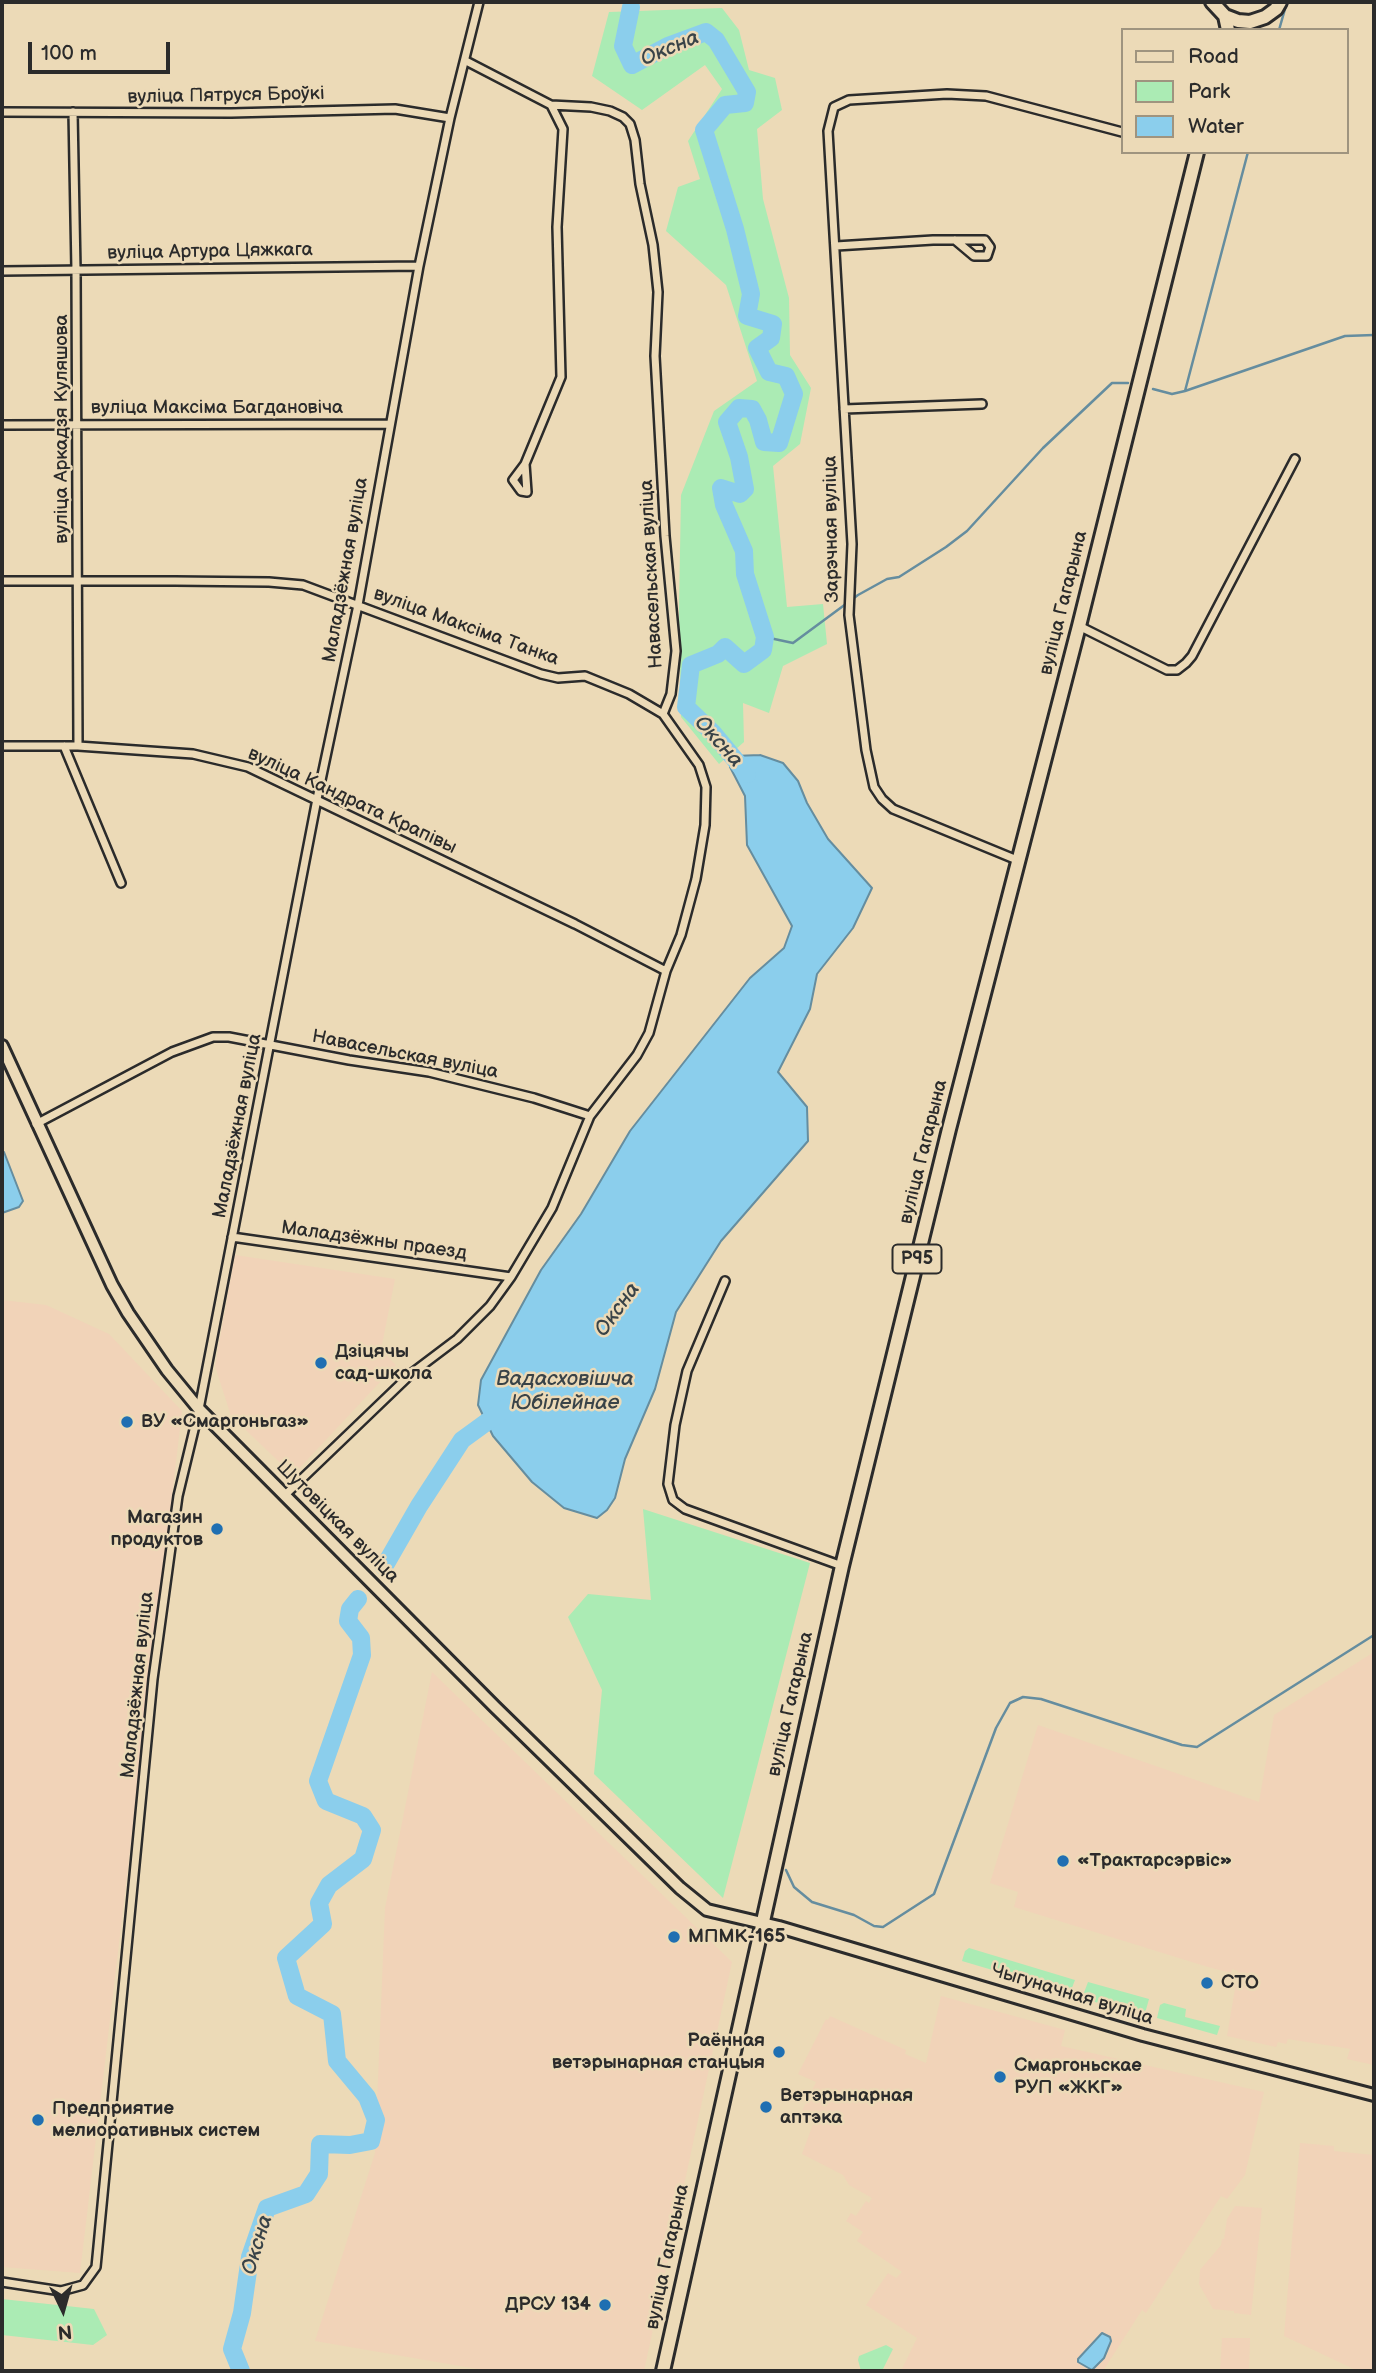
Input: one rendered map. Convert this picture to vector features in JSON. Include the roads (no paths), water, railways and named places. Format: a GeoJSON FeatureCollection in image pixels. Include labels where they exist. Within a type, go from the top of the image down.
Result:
{"type":"FeatureCollection","features":[{"type":"Feature","properties":{"kind":"main road"},"geometry":{"type":"LineString","coordinates":[[1212,2],[1225,16],[1250,22]]}},
{"type":"Feature","properties":{"kind":"main road"},"geometry":{"type":"LineString","coordinates":[[1238,28],[1265,18],[1280,2]]}},
{"type":"Feature","properties":{"kind":"main road"},"geometry":{"type":"LineString","coordinates":[[1225,16],[1228,28]]}},
{"type":"Feature","properties":{"kind":"main road","name":"вуліца Гагарына"},"geometry":{"type":"LineString","coordinates":[[663,2371],[842,1566],[1017,860],[1079,626],[1197,154]]}},
{"type":"Feature","properties":{"kind":"main road","name":"Шутовіцкая вуліца"},"geometry":{"type":"LineString","coordinates":[[2,1046],[112,1285],[167,1370],[200,1409],[495,1707],[680,1888],[707,1910],[762,1923]]}},
{"type":"Feature","properties":{"kind":"main road","name":"Чыгуначная вуліца"},"geometry":{"type":"LineString","coordinates":[[762,1923],[1143,2035],[1374,2095]]}},
{"type":"Feature","properties":{"kind":"street","name":"Маладзёжная вуліца"},"geometry":{"type":"LineString","coordinates":[[2,2282],[61,2291],[83,2285],[96,2267],[153,1679],[178,1496],[200,1409],[317,799],[358,605],[419,266],[450,118],[479,2]]}},
{"type":"Feature","properties":{"kind":"street"},"geometry":{"type":"LineString","coordinates":[[466,61],[551,104],[563,129],[557,227],[561,377],[525,464]]}},
{"type":"Feature","properties":{"kind":"street","name":"Зарэчная вуліца"},"geometry":{"type":"LineString","coordinates":[[1017,860],[894,808],[882,799],[874,787],[866,750],[849,615],[852,544],[828,131],[834,107],[849,100],[947,94],[986,96],[1120,131]]}},
{"type":"Feature","properties":{"kind":"street","name":"Навасельская вуліца"},"geometry":{"type":"LineString","coordinates":[[551,104],[610,111],[630,124],[635,140],[658,292],[655,356],[676,651],[671,694],[663,714]]}},
{"type":"Feature","properties":{"kind":"street","name":"вуліца Пятруся Броўкі"},"geometry":{"type":"LineString","coordinates":[[2,112],[231,113],[395,109],[450,118]]}},
{"type":"Feature","properties":{"kind":"street","name":"вуліца Аркадзя Куляшова"},"geometry":{"type":"LineString","coordinates":[[73,112],[79,580],[78,746]]}},
{"type":"Feature","properties":{"kind":"street"},"geometry":{"type":"LineString","coordinates":[[836,246],[955,240]]}},
{"type":"Feature","properties":{"kind":"street","name":"вуліца Артура Цяжкага"},"geometry":{"type":"LineString","coordinates":[[2,271],[419,266]]}},
{"type":"Feature","properties":{"kind":"street"},"geometry":{"type":"LineString","coordinates":[[844,409],[982,404]]}},
{"type":"Feature","properties":{"kind":"street","name":"вуліца Максіма Багдановіча"},"geometry":{"type":"LineString","coordinates":[[2,425],[389,424]]}},
{"type":"Feature","properties":{"kind":"street"},"geometry":{"type":"LineString","coordinates":[[1079,626],[1167,670],[1177,670],[1192,656],[1295,459]]}},
{"type":"Feature","properties":{"kind":"street","name":"вуліца Максіма Танка"},"geometry":{"type":"LineString","coordinates":[[2,581],[303,585],[541,674],[558,678],[585,676],[629,694],[663,714]]}},
{"type":"Feature","properties":{"kind":"street"},"geometry":{"type":"LineString","coordinates":[[285,1495],[412,1373],[457,1339],[490,1306],[552,1209],[590,1116],[636,1055],[649,1033],[666,971],[681,936],[696,879],[705,825],[706,787],[699,765],[663,714]]}},
{"type":"Feature","properties":{"kind":"street","name":"вуліца Кандрата Крапівы"},"geometry":{"type":"LineString","coordinates":[[2,746],[78,746],[193,754],[248,767],[575,924],[666,971]]}},
{"type":"Feature","properties":{"kind":"street"},"geometry":{"type":"LineString","coordinates":[[64,746],[121,883]]}},
{"type":"Feature","properties":{"kind":"street","name":"Навасельская вуліца"},"geometry":{"type":"LineString","coordinates":[[36,1124],[172,1052],[213,1037],[270,1044],[429,1072],[534,1098],[590,1116]]}},
{"type":"Feature","properties":{"kind":"street","name":"Маладзёжны праезд"},"geometry":{"type":"LineString","coordinates":[[232,1237],[511,1277]]}},
{"type":"Feature","properties":{"kind":"street"},"geometry":{"type":"LineString","coordinates":[[724,1281],[687,1371],[675,1425],[668,1484],[673,1500],[685,1509],[842,1566]]}},
{"type":"Feature","properties":{"kind":"water","name":"Вадасховішча Юбілейнае"},"geometry":{"type":"Polygon","coordinates":[[[760,755],[783,763],[798,781],[807,803],[828,839],[872,888],[853,928],[817,974],[810,1009],[778,1072],[807,1107],[808,1141],[721,1241],[676,1312],[655,1389],[625,1459],[615,1498],[597,1518],[564,1508],[532,1482],[493,1436],[478,1405],[481,1380],[541,1270],[581,1214],[630,1131],[750,978],[784,948],[792,926],[747,845],[745,796],[730,767],[730,760],[734,756],[760,755]]]}},
{"type":"Feature","properties":{"kind":"water"},"geometry":{"type":"Polygon","coordinates":[[[4,1152],[23,1201],[19,1207],[2,1213],[2,1153],[4,1152]]]}},
{"type":"Feature","properties":{"kind":"water"},"geometry":{"type":"Polygon","coordinates":[[[1102,2333],[1110,2337],[1111,2341],[1104,2358],[1092,2370],[1078,2362],[1078,2359],[1102,2333]]]}},
{"type":"Feature","properties":{"kind":"waterway"},"geometry":{"type":"LineString","coordinates":[[1280,28],[1287,2]]}},
{"type":"Feature","properties":{"kind":"waterway","name":"Оксна"},"geometry":{"type":"LineString","coordinates":[[631,7],[623,46],[632,65],[668,46],[706,32],[716,40],[747,92],[745,103],[725,105],[704,130],[735,229],[751,294],[747,316],[773,324],[771,338],[757,348],[769,372],[786,376],[794,394],[779,443],[764,442],[752,409],[739,408],[727,422],[739,457],[745,489],[740,494],[721,488],[724,505],[744,551],[745,574],[765,637],[763,650],[744,664],[725,647],[718,654],[691,665],[686,707],[713,733],[747,774]]}},
{"type":"Feature","properties":{"kind":"waterway"},"geometry":{"type":"LineString","coordinates":[[1185,391],[1247,154]]}},
{"type":"Feature","properties":{"kind":"waterway"},"geometry":{"type":"LineString","coordinates":[[1153,389],[1172,394],[1185,391],[1345,336],[1374,335]]}},
{"type":"Feature","properties":{"kind":"waterway"},"geometry":{"type":"LineString","coordinates":[[765,637],[793,643],[858,595],[887,579],[899,577],[946,547],[967,531],[1043,448],[1112,383],[1128,383]]}},
{"type":"Feature","properties":{"kind":"waterway","name":"Оксна"},"geometry":{"type":"LineString","coordinates":[[384,1567],[419,1506],[462,1440],[506,1408]]}},
{"type":"Feature","properties":{"kind":"waterway","name":"Оксна"},"geometry":{"type":"LineString","coordinates":[[241,2371],[232,2349],[242,2313],[250,2257],[267,2208],[306,2194],[319,2174],[320,2144],[350,2145],[371,2141],[376,2120],[367,2097],[337,2061],[332,2014],[297,1996],[286,1958],[323,1924],[319,1903],[329,1885],[363,1859],[372,1830],[363,1816],[326,1801],[318,1781],[362,1655],[361,1638],[348,1621],[350,1609],[358,1599]]}},
{"type":"Feature","properties":{"kind":"waterway"},"geometry":{"type":"LineString","coordinates":[[786,1870],[794,1887],[812,1902],[883,1927],[934,1894],[996,1728],[1010,1703],[1023,1697],[1041,1699],[1182,1745],[1197,1747],[1374,1635]]}},
{"type":"Feature","properties":{"kind":"place","name":"Дзіцячы сад-школа"},"geometry":{"type":"Point","coordinates":[321,1363]}},
{"type":"Feature","properties":{"kind":"place","name":"ВУ «Смаргоньгаз»"},"geometry":{"type":"Point","coordinates":[127,1422]}},
{"type":"Feature","properties":{"kind":"place","name":"Магазин продуктов"},"geometry":{"type":"Point","coordinates":[217,1529]}},
{"type":"Feature","properties":{"kind":"place","name":"«Трактарсэрвіс»"},"geometry":{"type":"Point","coordinates":[1063,1861]}},
{"type":"Feature","properties":{"kind":"place","name":"МПМК-165"},"geometry":{"type":"Point","coordinates":[674,1937]}},
{"type":"Feature","properties":{"kind":"place","name":"СТО"},"geometry":{"type":"Point","coordinates":[1207,1983]}},
{"type":"Feature","properties":{"kind":"place","name":"Раённая ветэрынарная станцыя"},"geometry":{"type":"Point","coordinates":[779,2052]}},
{"type":"Feature","properties":{"kind":"place","name":"Смаргоньскае РУП «ЖКГ»"},"geometry":{"type":"Point","coordinates":[1000,2077]}},
{"type":"Feature","properties":{"kind":"place","name":"Ветэрынарная аптэка"},"geometry":{"type":"Point","coordinates":[766,2107]}},
{"type":"Feature","properties":{"kind":"place","name":"Предприятие мелиоративных систем"},"geometry":{"type":"Point","coordinates":[38,2120]}},
{"type":"Feature","properties":{"kind":"place","name":"ДРСУ 134"},"geometry":{"type":"Point","coordinates":[605,2305]}}]}
